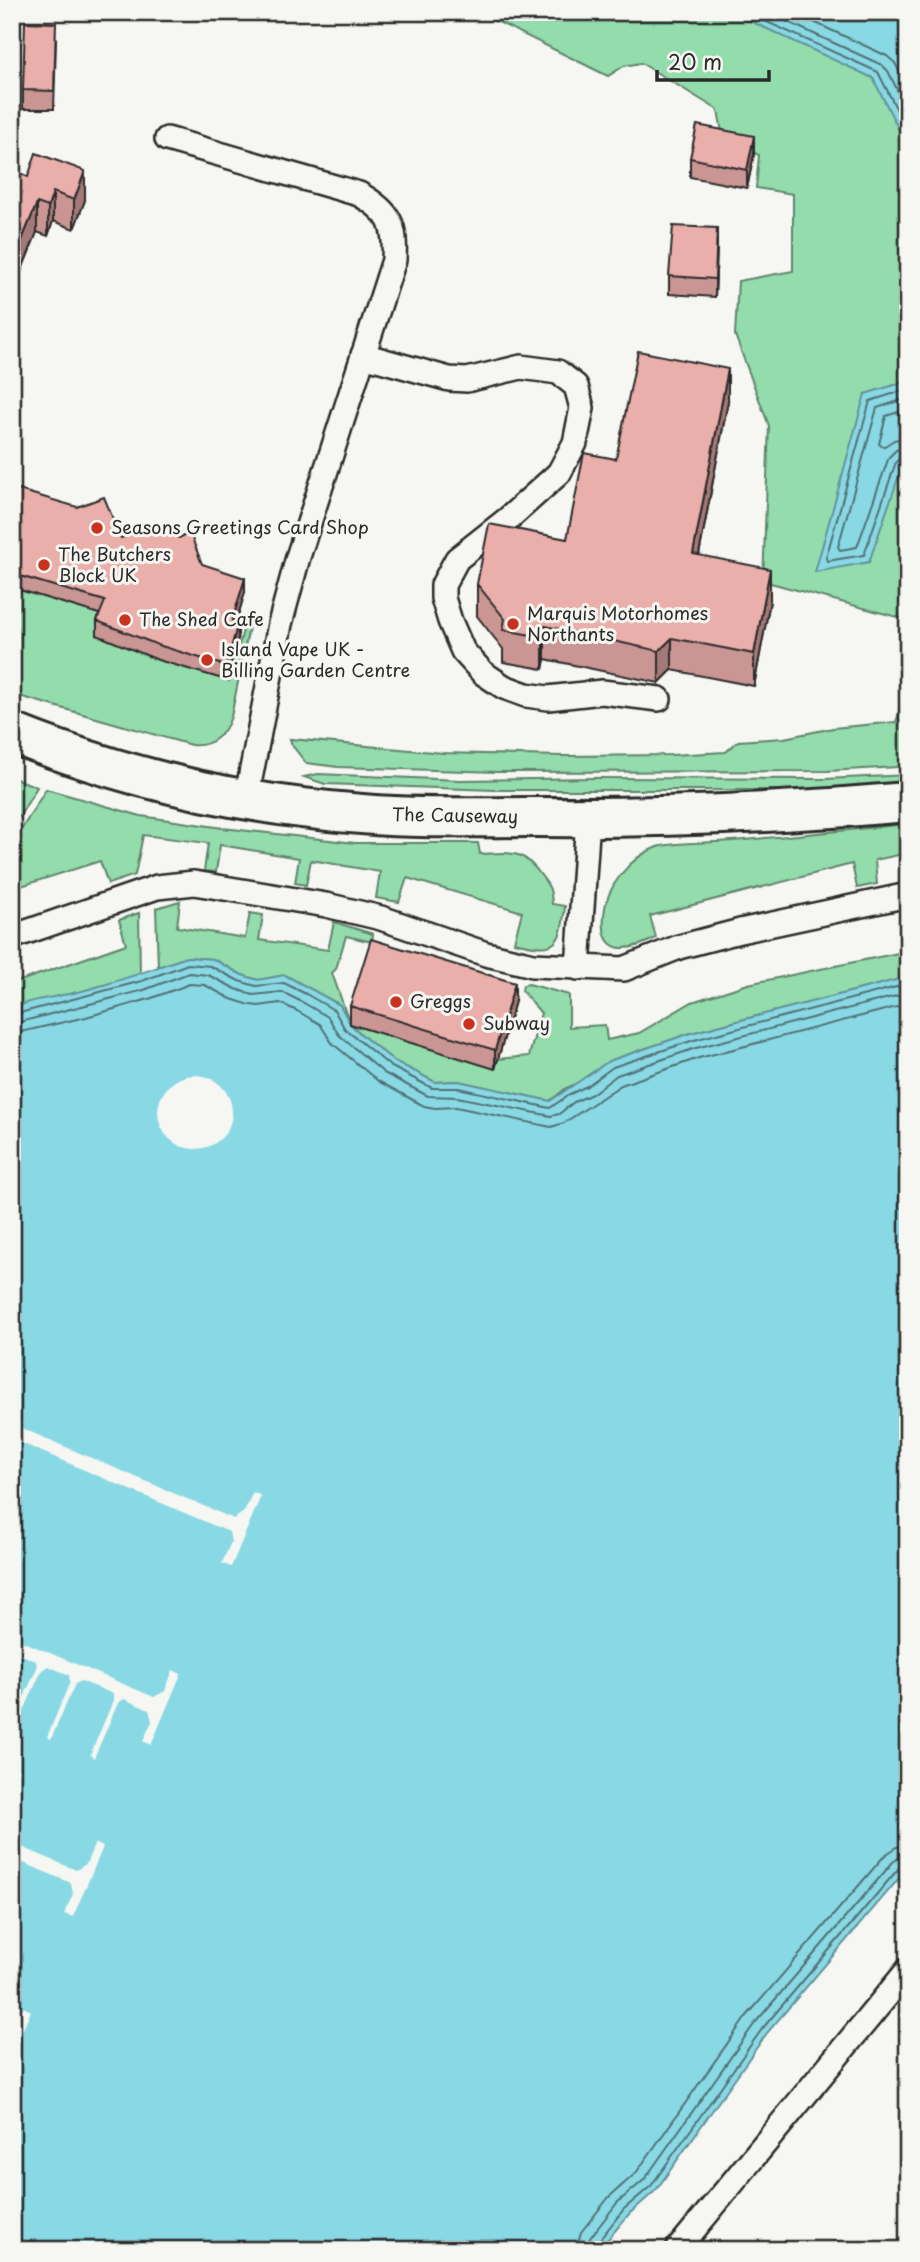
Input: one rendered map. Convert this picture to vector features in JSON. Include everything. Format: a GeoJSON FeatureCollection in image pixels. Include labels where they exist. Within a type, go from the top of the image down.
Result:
{"type":"FeatureCollection","features":[{"type":"Feature","properties":{"kind":"street","name":"The Causeway"},"geometry":{"type":"LineString","coordinates":[[12,733],[144,779],[246,800],[363,814],[588,818],[820,810],[908,802]]}},
{"type":"Feature","properties":{"kind":"lane"},"geometry":{"type":"LineString","coordinates":[[167,139],[359,194],[377,204],[390,218],[395,237],[394,260],[298,557],[280,624],[246,800]]}},
{"type":"Feature","properties":{"kind":"lane"},"geometry":{"type":"LineString","coordinates":[[363,355],[449,379],[467,380],[521,367],[558,372],[576,386],[582,408],[575,443],[559,472],[509,518],[457,559],[443,585],[443,598],[463,651],[483,673],[505,687],[526,695],[548,698],[602,692],[659,699]]}},
{"type":"Feature","properties":{"kind":"lane"},"geometry":{"type":"LineString","coordinates":[[578,968],[588,818]]}},
{"type":"Feature","properties":{"kind":"lane"},"geometry":{"type":"LineString","coordinates":[[12,937],[157,887],[194,883],[326,905],[381,918],[486,954],[533,965],[624,968],[679,947],[908,895]]}},
{"type":"Feature","properties":{"kind":"lane"},"geometry":{"type":"LineString","coordinates":[[677,2250],[908,1970]]}},
{"type":"Feature","properties":{"kind":"green space"},"geometry":{"type":"Polygon","coordinates":[[[494,12],[731,12],[874,78],[908,148],[908,381],[865,394],[903,464],[908,463],[908,620],[763,581],[769,426],[735,335],[738,281],[793,271],[793,194],[756,188],[759,155],[723,137],[718,110],[641,63],[624,66],[608,76],[492,19],[494,12]]]}},
{"type":"Feature","properties":{"kind":"green space"},"geometry":{"type":"Polygon","coordinates":[[[13,588],[102,615],[184,667],[229,681],[247,616],[251,617],[231,717],[225,730],[211,742],[191,745],[12,694],[13,588]]]}},
{"type":"Feature","properties":{"kind":"green space"},"geometry":{"type":"Polygon","coordinates":[[[905,695],[908,695],[908,766],[899,767],[827,771],[498,772],[338,767],[306,763],[290,739],[443,753],[563,756],[726,752],[738,741],[784,738],[833,728],[896,722],[905,695]]]}},
{"type":"Feature","properties":{"kind":"green space"},"geometry":{"type":"Polygon","coordinates":[[[318,774],[460,780],[825,779],[908,775],[908,783],[832,790],[494,790],[325,784],[304,777],[318,774]]]}},
{"type":"Feature","properties":{"kind":"green space"},"geometry":{"type":"Polygon","coordinates":[[[12,777],[37,787],[12,829],[12,777]]]}},
{"type":"Feature","properties":{"kind":"green space"},"geometry":{"type":"Polygon","coordinates":[[[46,789],[141,816],[223,828],[355,843],[478,843],[480,854],[516,854],[536,868],[549,887],[552,904],[565,906],[561,931],[553,944],[547,946],[514,942],[522,912],[407,878],[399,902],[376,898],[380,872],[311,860],[306,885],[295,883],[299,858],[220,845],[216,872],[204,871],[208,843],[143,835],[135,875],[108,884],[100,861],[12,889],[12,845],[46,789]]]}},
{"type":"Feature","properties":{"kind":"green space"},"geometry":{"type":"Polygon","coordinates":[[[908,824],[908,853],[875,860],[877,884],[857,888],[852,864],[650,916],[656,938],[646,943],[618,948],[606,938],[604,915],[609,894],[629,866],[657,847],[908,824]]]}},
{"type":"Feature","properties":{"kind":"green space"},"geometry":{"type":"Polygon","coordinates":[[[180,901],[177,927],[245,938],[250,913],[263,915],[259,940],[328,950],[334,922],[373,934],[372,942],[346,936],[336,969],[332,973],[350,1024],[340,1005],[285,975],[258,980],[242,975],[213,959],[187,957],[158,967],[156,908],[180,901]]]}},
{"type":"Feature","properties":{"kind":"green space"},"geometry":{"type":"Polygon","coordinates":[[[139,913],[140,975],[22,1004],[12,1009],[12,980],[14,983],[126,944],[119,920],[139,913]]]}},
{"type":"Feature","properties":{"kind":"green space"},"geometry":{"type":"Polygon","coordinates":[[[908,951],[908,977],[691,1033],[609,1061],[550,1101],[458,1081],[435,1082],[394,1061],[350,1024],[495,1068],[498,1059],[529,1056],[541,1013],[522,991],[523,985],[529,984],[569,995],[569,1027],[605,1025],[607,1040],[639,1033],[692,1002],[748,984],[908,951]]]}},
{"type":"Feature","properties":{"kind":"water"},"geometry":{"type":"Polygon","coordinates":[[[731,12],[908,12],[908,148],[873,78],[731,12]]]}},
{"type":"Feature","properties":{"kind":"water"},"geometry":{"type":"Polygon","coordinates":[[[908,381],[908,463],[903,464],[869,562],[815,572],[865,394],[908,381]]]}},
{"type":"Feature","properties":{"kind":"water"},"geometry":{"type":"Polygon","coordinates":[[[187,957],[213,959],[242,975],[258,980],[285,975],[340,1005],[350,1024],[364,1037],[394,1061],[435,1082],[458,1081],[550,1101],[609,1061],[691,1033],[908,977],[908,1868],[767,2033],[656,2190],[629,2214],[599,2250],[12,2250],[12,1009],[37,1000],[109,984],[187,957]]]}},
{"type":"Feature","properties":{"kind":"pier"},"geometry":{"type":"Polygon","coordinates":[[[195,1075],[209,1078],[221,1086],[229,1098],[232,1112],[229,1126],[221,1138],[209,1146],[195,1149],[181,1146],[169,1138],[161,1126],[158,1112],[161,1098],[169,1086],[181,1078],[195,1075]]]}},
{"type":"Feature","properties":{"kind":"pier"},"geometry":{"type":"Polygon","coordinates":[[[12,1424],[234,1519],[244,1512],[253,1492],[261,1496],[231,1567],[222,1563],[231,1542],[229,1532],[12,1439],[12,1424]]]}},
{"type":"Feature","properties":{"kind":"pier"},"geometry":{"type":"Polygon","coordinates":[[[12,1637],[154,1697],[165,1691],[173,1670],[181,1674],[151,1745],[143,1741],[152,1721],[149,1710],[124,1699],[118,1703],[94,1758],[90,1755],[113,1701],[113,1694],[81,1681],[75,1684],[51,1739],[47,1737],[70,1682],[69,1675],[48,1666],[42,1670],[18,1724],[13,1722],[37,1668],[36,1661],[12,1651],[12,1637]]]}},
{"type":"Feature","properties":{"kind":"pier"},"geometry":{"type":"Polygon","coordinates":[[[12,1843],[76,1870],[86,1864],[95,1843],[103,1847],[73,1917],[64,1914],[73,1894],[71,1883],[12,1858],[12,1843]]]}},
{"type":"Feature","properties":{"kind":"pier"},"geometry":{"type":"Polygon","coordinates":[[[23,2007],[31,2011],[12,2054],[12,2029],[23,2007]]]}},
{"type":"Feature","properties":{"kind":"building"},"geometry":{"type":"Polygon","coordinates":[[[25,22],[56,23],[54,91],[23,90],[25,22]]]}},
{"type":"Feature","properties":{"kind":"building"},"geometry":{"type":"Polygon","coordinates":[[[697,125],[754,136],[747,170],[690,158],[697,125]]]}},
{"type":"Feature","properties":{"kind":"building"},"geometry":{"type":"Polygon","coordinates":[[[36,153],[85,171],[74,200],[53,192],[48,207],[37,203],[12,264],[12,170],[28,177],[36,153]]]}},
{"type":"Feature","properties":{"kind":"building"},"geometry":{"type":"Polygon","coordinates":[[[673,226],[717,228],[715,279],[669,276],[673,226]]]}},
{"type":"Feature","properties":{"kind":"building"},"geometry":{"type":"Polygon","coordinates":[[[12,269],[17,271],[12,283],[12,269]]]}},
{"type":"Feature","properties":{"kind":"building"},"geometry":{"type":"Polygon","coordinates":[[[638,351],[728,369],[693,554],[770,569],[754,654],[672,638],[659,651],[545,626],[543,637],[503,630],[505,619],[477,584],[489,524],[567,539],[584,453],[616,459],[638,351]]]}},
{"type":"Feature","properties":{"kind":"building"},"geometry":{"type":"Polygon","coordinates":[[[12,488],[77,507],[104,497],[121,538],[152,526],[179,538],[190,533],[202,564],[245,578],[232,621],[238,623],[226,666],[158,645],[97,621],[105,601],[12,575],[12,488]]]}},
{"type":"Feature","properties":{"kind":"building"},"geometry":{"type":"Polygon","coordinates":[[[371,939],[515,983],[495,1050],[350,1006],[371,939]]]}},
{"type":"Feature","properties":{"kind":"place","name":"Seasons Greetings Card Shop"},"geometry":{"type":"Point","coordinates":[97,528]}},
{"type":"Feature","properties":{"kind":"place","name":"The Butchers Block UK"},"geometry":{"type":"Point","coordinates":[44,565]}},
{"type":"Feature","properties":{"kind":"place","name":"The Shed Cafe"},"geometry":{"type":"Point","coordinates":[125,620]}},
{"type":"Feature","properties":{"kind":"place","name":"Marquis Motorhomes Northants"},"geometry":{"type":"Point","coordinates":[513,624]}},
{"type":"Feature","properties":{"kind":"place","name":"Island Vape UK - Billing Garden Centre"},"geometry":{"type":"Point","coordinates":[207,660]}},
{"type":"Feature","properties":{"kind":"place","name":"Greggs"},"geometry":{"type":"Point","coordinates":[396,1002]}},
{"type":"Feature","properties":{"kind":"place","name":"Subway"},"geometry":{"type":"Point","coordinates":[469,1024]}}]}
